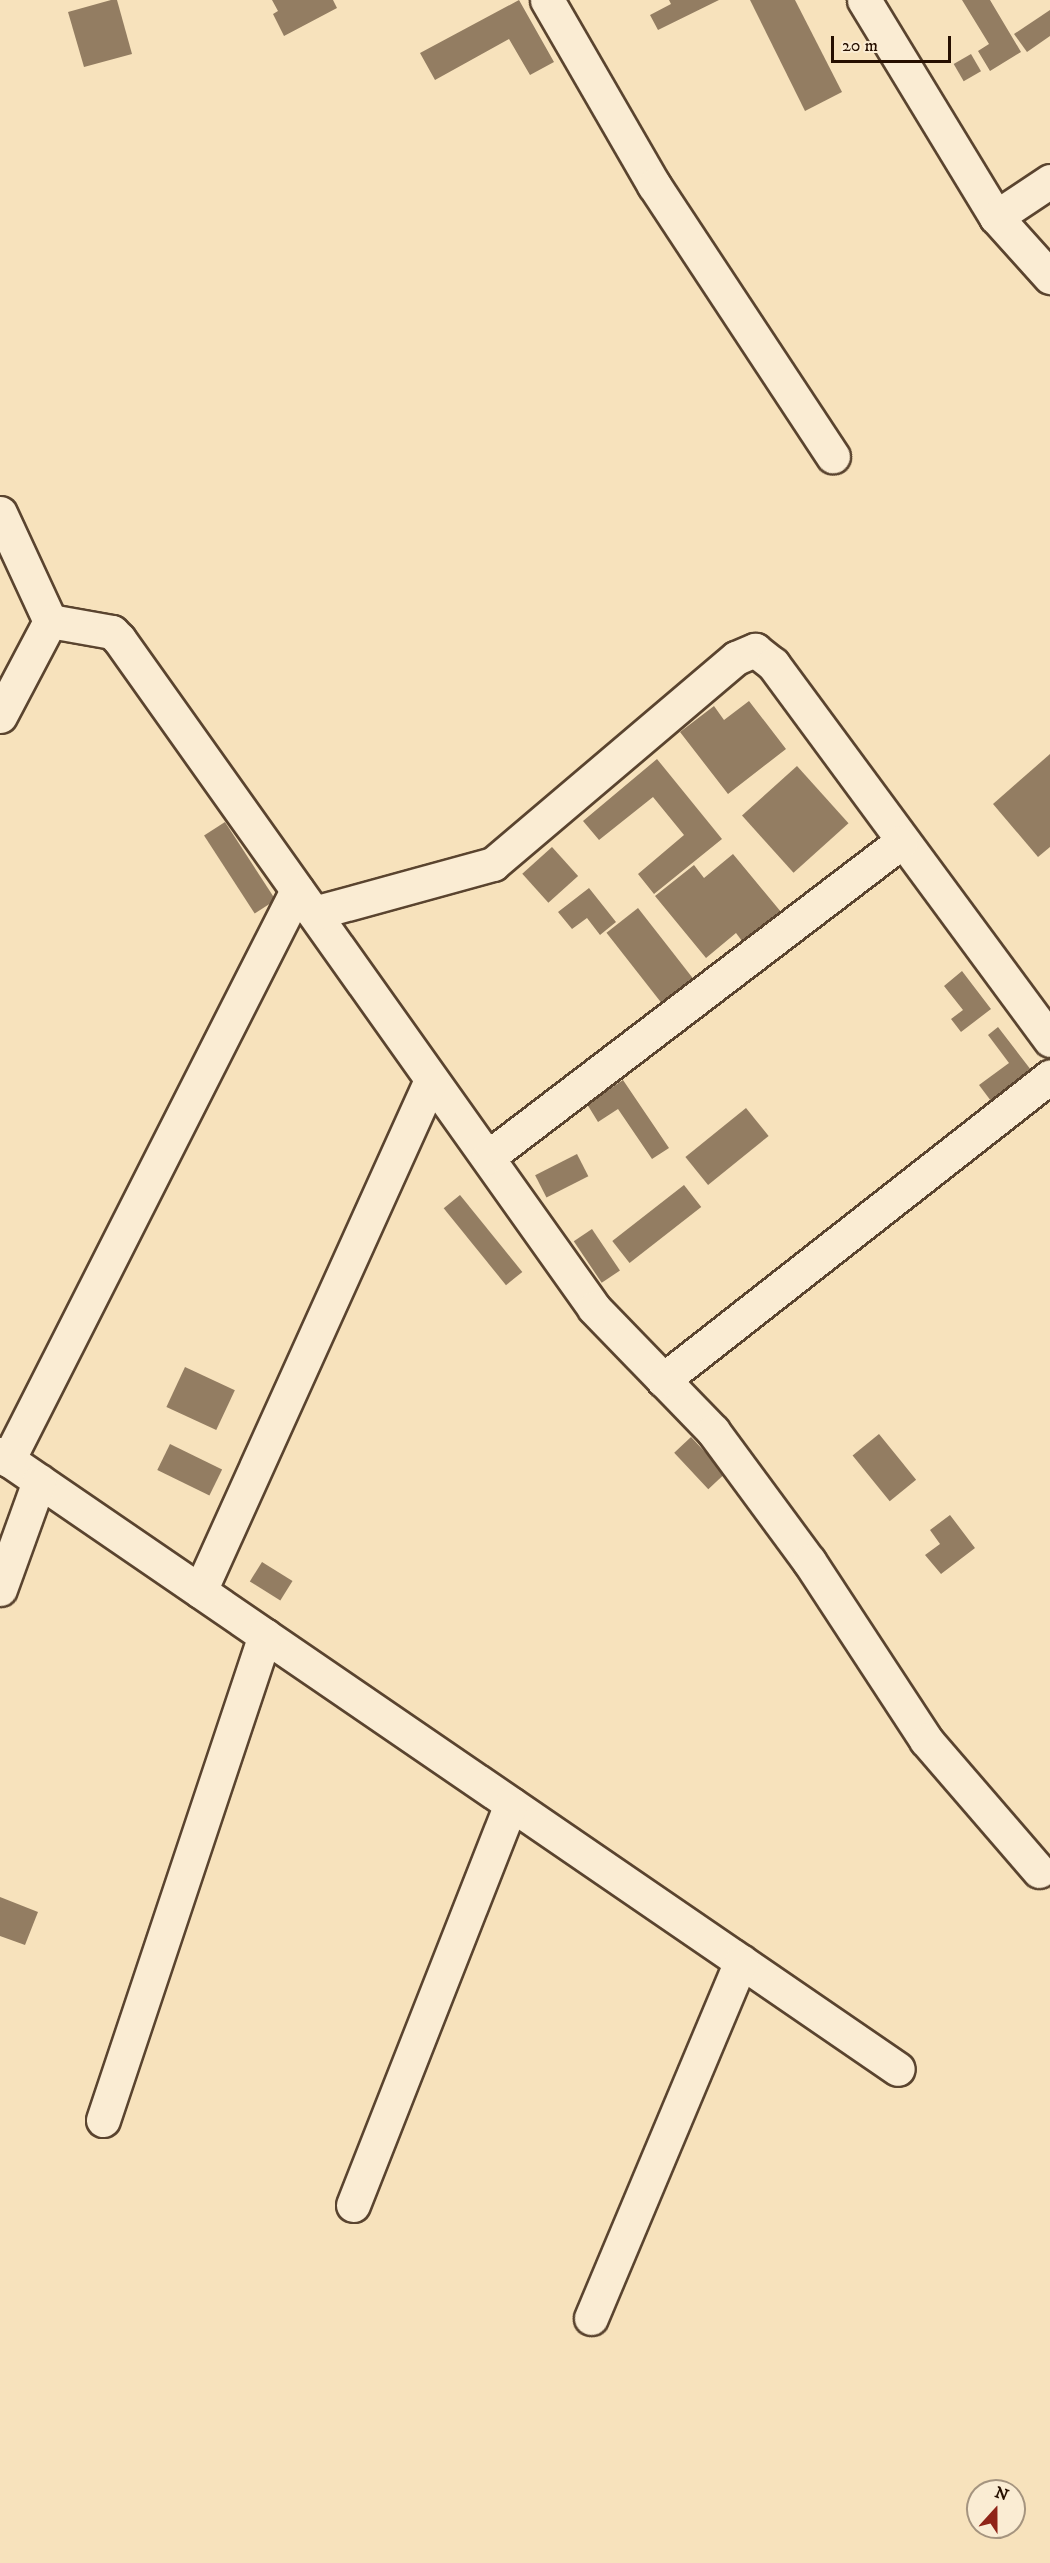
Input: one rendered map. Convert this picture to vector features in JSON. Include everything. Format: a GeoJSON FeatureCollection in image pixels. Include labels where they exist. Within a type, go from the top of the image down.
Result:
{"type":"FeatureCollection","features":[{"type":"Feature","properties":{"kind":"street"},"geometry":{"type":"LineString","coordinates":[[547,0],[654,185],[833,456]]}},
{"type":"Feature","properties":{"kind":"street"},"geometry":{"type":"LineString","coordinates":[[864,0],[996,217],[1050,277]]}},
{"type":"Feature","properties":{"kind":"street"},"geometry":{"type":"LineString","coordinates":[[996,217],[1050,181]]}},
{"type":"Feature","properties":{"kind":"street"},"geometry":{"type":"LineString","coordinates":[[0,513],[50,621]]}},
{"type":"Feature","properties":{"kind":"street"},"geometry":{"type":"LineString","coordinates":[[0,716],[50,621]]}},
{"type":"Feature","properties":{"kind":"street"},"geometry":{"type":"LineString","coordinates":[[50,621],[112,632],[119,639],[594,1308],[713,1431],[802,1551],[926,1740],[1039,1871]]}},
{"type":"Feature","properties":{"kind":"street"},"geometry":{"type":"LineString","coordinates":[[305,902],[493,864],[736,658],[755,650],[773,664],[901,842],[1050,1040]]}},
{"type":"Feature","properties":{"kind":"street"},"geometry":{"type":"LineString","coordinates":[[488,1157],[901,842]]}},
{"type":"Feature","properties":{"kind":"street"},"geometry":{"type":"LineString","coordinates":[[305,902],[4,1457],[898,2069]]}},
{"type":"Feature","properties":{"kind":"street"},"geometry":{"type":"LineString","coordinates":[[663,1380],[1050,1077]]}},
{"type":"Feature","properties":{"kind":"street"},"geometry":{"type":"LineString","coordinates":[[200,1591],[431,1080]]}},
{"type":"Feature","properties":{"kind":"street"},"geometry":{"type":"LineString","coordinates":[[0,1589],[39,1481]]}},
{"type":"Feature","properties":{"kind":"street"},"geometry":{"type":"LineString","coordinates":[[103,2120],[265,1635]]}},
{"type":"Feature","properties":{"kind":"street"},"geometry":{"type":"LineString","coordinates":[[353,2205],[512,1804]]}},
{"type":"Feature","properties":{"kind":"street"},"geometry":{"type":"LineString","coordinates":[[591,2318],[741,1961]]}},
{"type":"Feature","properties":{"kind":"building"},"geometry":{"type":"Polygon","coordinates":[[[117,0],[132,54],[84,67],[68,12],[117,0]]]}},
{"type":"Feature","properties":{"kind":"building"},"geometry":{"type":"Polygon","coordinates":[[[272,0],[333,0],[337,8],[284,36],[273,14],[278,11],[272,0]]]}},
{"type":"Feature","properties":{"kind":"building"},"geometry":{"type":"Polygon","coordinates":[[[519,0],[554,62],[530,75],[509,39],[435,80],[420,53],[519,0]]]}},
{"type":"Feature","properties":{"kind":"building"},"geometry":{"type":"Polygon","coordinates":[[[669,0],[719,0],[658,30],[650,15],[671,4],[669,0]]]}},
{"type":"Feature","properties":{"kind":"building"},"geometry":{"type":"Polygon","coordinates":[[[750,0],[795,0],[842,92],[805,111],[750,0]]]}},
{"type":"Feature","properties":{"kind":"building"},"geometry":{"type":"Polygon","coordinates":[[[962,0],[990,0],[1021,52],[990,71],[978,51],[989,44],[962,0]]]}},
{"type":"Feature","properties":{"kind":"building"},"geometry":{"type":"Polygon","coordinates":[[[1050,10],[1050,36],[1027,52],[1014,34],[1050,10]]]}},
{"type":"Feature","properties":{"kind":"building"},"geometry":{"type":"Polygon","coordinates":[[[971,54],[981,71],[964,81],[954,64],[971,54]]]}},
{"type":"Feature","properties":{"kind":"building"},"geometry":{"type":"Polygon","coordinates":[[[749,701],[786,749],[728,794],[680,732],[714,706],[724,720],[749,701]]]}},
{"type":"Feature","properties":{"kind":"building"},"geometry":{"type":"Polygon","coordinates":[[[1050,754],[1050,847],[1038,857],[993,804],[1050,754]]]}},
{"type":"Feature","properties":{"kind":"building"},"geometry":{"type":"Polygon","coordinates":[[[657,759],[722,839],[654,894],[638,874],[684,835],[653,797],[599,840],[583,821],[657,759]]]}},
{"type":"Feature","properties":{"kind":"building"},"geometry":{"type":"Polygon","coordinates":[[[797,766],[849,823],[794,873],[742,816],[797,766]]]}},
{"type":"Feature","properties":{"kind":"building"},"geometry":{"type":"Polygon","coordinates":[[[225,822],[276,900],[255,914],[204,836],[225,822]]]}},
{"type":"Feature","properties":{"kind":"building"},"geometry":{"type":"Polygon","coordinates":[[[552,847],[578,876],[548,903],[522,874],[552,847]]]}},
{"type":"Feature","properties":{"kind":"building"},"geometry":{"type":"Polygon","coordinates":[[[733,854],[786,918],[748,949],[736,933],[706,958],[655,896],[694,865],[704,878],[733,854]]]}},
{"type":"Feature","properties":{"kind":"building"},"geometry":{"type":"Polygon","coordinates":[[[589,888],[616,922],[600,935],[587,918],[572,929],[558,912],[589,888]]]}},
{"type":"Feature","properties":{"kind":"building"},"geometry":{"type":"Polygon","coordinates":[[[638,908],[698,984],[666,1009],[606,933],[638,908]]]}},
{"type":"Feature","properties":{"kind":"building"},"geometry":{"type":"Polygon","coordinates":[[[962,971],[991,1009],[961,1032],[951,1019],[963,1010],[944,986],[962,971]]]}},
{"type":"Feature","properties":{"kind":"building"},"geometry":{"type":"Polygon","coordinates":[[[998,1027],[1031,1070],[991,1101],[979,1085],[1009,1063],[988,1035],[998,1027]]]}},
{"type":"Feature","properties":{"kind":"building"},"geometry":{"type":"Polygon","coordinates":[[[623,1080],[669,1148],[652,1159],[618,1109],[598,1122],[587,1104],[623,1080]]]}},
{"type":"Feature","properties":{"kind":"building"},"geometry":{"type":"Polygon","coordinates":[[[746,1108],[769,1136],[708,1185],[685,1157],[746,1108]]]}},
{"type":"Feature","properties":{"kind":"building"},"geometry":{"type":"Polygon","coordinates":[[[577,1154],[588,1176],[546,1198],[535,1175],[577,1154]]]}},
{"type":"Feature","properties":{"kind":"building"},"geometry":{"type":"Polygon","coordinates":[[[684,1185],[701,1207],[630,1263],[612,1241],[684,1185]]]}},
{"type":"Feature","properties":{"kind":"building"},"geometry":{"type":"Polygon","coordinates":[[[460,1195],[522,1272],[506,1285],[444,1208],[460,1195]]]}},
{"type":"Feature","properties":{"kind":"building"},"geometry":{"type":"Polygon","coordinates":[[[592,1229],[620,1270],[602,1283],[574,1241],[592,1229]]]}},
{"type":"Feature","properties":{"kind":"building"},"geometry":{"type":"Polygon","coordinates":[[[185,1367],[235,1390],[216,1430],[166,1407],[185,1367]]]}},
{"type":"Feature","properties":{"kind":"building"},"geometry":{"type":"Polygon","coordinates":[[[879,1434],[916,1480],[890,1501],[853,1455],[879,1434]]]}},
{"type":"Feature","properties":{"kind":"building"},"geometry":{"type":"Polygon","coordinates":[[[691,1437],[725,1474],[708,1489],[674,1453],[691,1437]]]}},
{"type":"Feature","properties":{"kind":"building"},"geometry":{"type":"Polygon","coordinates":[[[170,1444],[222,1469],[209,1495],[157,1470],[170,1444]]]}},
{"type":"Feature","properties":{"kind":"building"},"geometry":{"type":"Polygon","coordinates":[[[950,1515],[975,1548],[941,1574],[925,1555],[940,1544],[930,1530],[950,1515]]]}},
{"type":"Feature","properties":{"kind":"building"},"geometry":{"type":"Polygon","coordinates":[[[262,1562],[293,1581],[280,1601],[250,1582],[262,1562]]]}},
{"type":"Feature","properties":{"kind":"building"},"geometry":{"type":"Polygon","coordinates":[[[0,1897],[38,1912],[25,1945],[0,1936],[0,1897]]]}}]}
